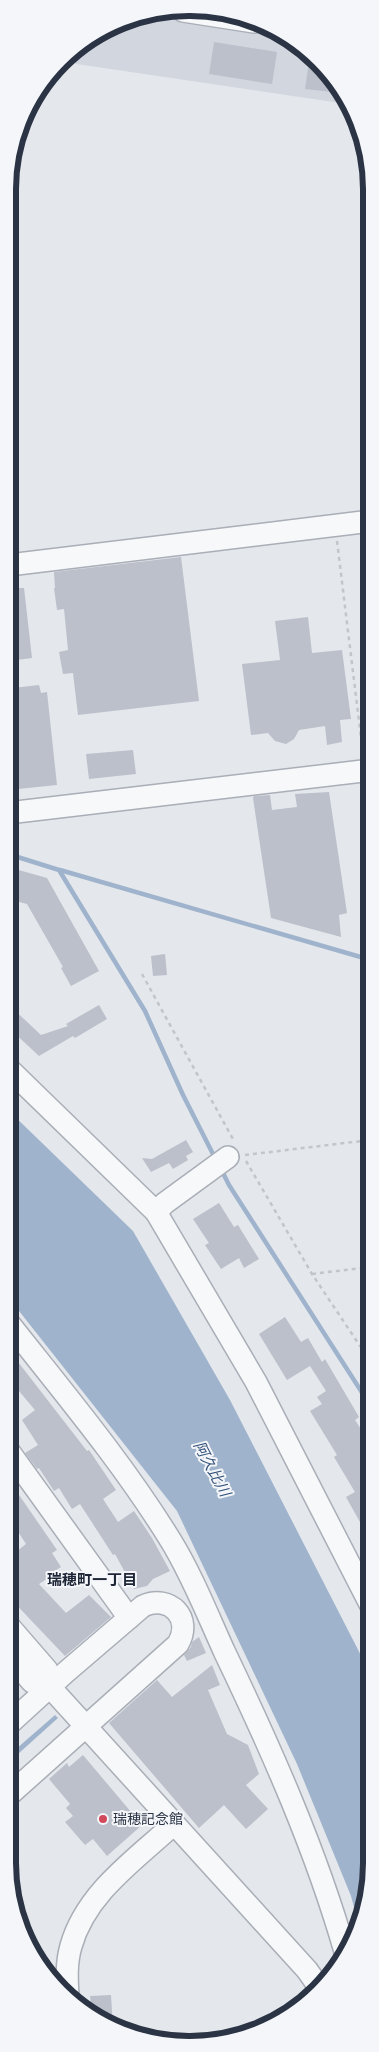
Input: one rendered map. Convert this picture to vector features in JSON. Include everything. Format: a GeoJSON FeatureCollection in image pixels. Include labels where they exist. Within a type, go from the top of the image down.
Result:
{"type":"FeatureCollection","features":[{"type":"Feature","properties":{"kind":"street"},"geometry":{"type":"LineString","coordinates":[[16,564],[362,522]]}},
{"type":"Feature","properties":{"kind":"street"},"geometry":{"type":"LineString","coordinates":[[16,812],[362,772]]}},
{"type":"Feature","properties":{"kind":"street"},"geometry":{"type":"LineString","coordinates":[[16,1076],[156,1212],[256,1382],[363,1590]]}},
{"type":"Feature","properties":{"kind":"street"},"geometry":{"type":"LineString","coordinates":[[156,1212],[208,1170],[228,1157]]}},
{"type":"Feature","properties":{"kind":"street"},"geometry":{"type":"LineString","coordinates":[[16,1332],[120,1466],[172,1543],[286,1784],[320,1872],[343,1944]]}},
{"type":"Feature","properties":{"kind":"street"},"geometry":{"type":"LineString","coordinates":[[16,1461],[129,1618]]}},
{"type":"Feature","properties":{"kind":"street"},"geometry":{"type":"LineString","coordinates":[[16,1718],[143,1606],[152,1602],[162,1602],[171,1606],[178,1613],[182,1621],[182,1637],[178,1644],[16,1789]]}},
{"type":"Feature","properties":{"kind":"street"},"geometry":{"type":"LineString","coordinates":[[16,1635],[47,1670],[50,1687]]}},
{"type":"Feature","properties":{"kind":"street"},"geometry":{"type":"LineString","coordinates":[[16,1663],[32,1682],[50,1687],[307,1970],[315,1982]]}},
{"type":"Feature","properties":{"kind":"street"},"geometry":{"type":"LineString","coordinates":[[68,1986],[70,1948],[79,1924],[92,1902],[174,1824]]}},
{"type":"Feature","properties":{"kind":"path"},"geometry":{"type":"LineString","coordinates":[[337,525],[362,726]]}},
{"type":"Feature","properties":{"kind":"path"},"geometry":{"type":"LineString","coordinates":[[142,974],[238,1150],[228,1157]]}},
{"type":"Feature","properties":{"kind":"path"},"geometry":{"type":"LineString","coordinates":[[363,1141],[242,1155],[312,1274],[363,1350]]}},
{"type":"Feature","properties":{"kind":"path"},"geometry":{"type":"LineString","coordinates":[[312,1274],[363,1267]]}},
{"type":"Feature","properties":{"kind":"shaded area"},"geometry":{"type":"Polygon","coordinates":[[[190,16],[212,18],[256,29],[276,39],[312,67],[340,103],[71,63],[93,45],[123,29],[167,18],[190,16]]]}},
{"type":"Feature","properties":{"kind":"water","name":"阿久比川"},"geometry":{"type":"Polygon","coordinates":[[[16,1118],[133,1231],[230,1400],[363,1659],[363,1862],[355,1912],[351,1896],[297,1764],[177,1511],[16,1307],[16,1118]]]}},
{"type":"Feature","properties":{"kind":"water"},"geometry":{"type":"Polygon","coordinates":[[[55,1715],[58,1718],[16,1756],[16,1749],[55,1715]]]}},
{"type":"Feature","properties":{"kind":"building"},"geometry":{"type":"Polygon","coordinates":[[[214,42],[277,52],[272,84],[209,74],[214,42]]]}},
{"type":"Feature","properties":{"kind":"building"},"geometry":{"type":"Polygon","coordinates":[[[309,64],[333,92],[305,89],[309,64]]]}},
{"type":"Feature","properties":{"kind":"building"},"geometry":{"type":"Polygon","coordinates":[[[181,557],[199,701],[78,715],[73,673],[63,674],[59,652],[68,650],[64,609],[57,610],[54,572],[181,557]]]}},
{"type":"Feature","properties":{"kind":"building"},"geometry":{"type":"Polygon","coordinates":[[[16,588],[24,588],[32,658],[16,660],[16,588]]]}},
{"type":"Feature","properties":{"kind":"building"},"geometry":{"type":"Polygon","coordinates":[[[308,617],[312,653],[342,650],[351,719],[340,720],[342,742],[327,745],[325,726],[299,730],[294,739],[286,744],[275,741],[268,733],[251,735],[242,664],[280,660],[275,621],[308,617]]]}},
{"type":"Feature","properties":{"kind":"building"},"geometry":{"type":"Polygon","coordinates":[[[39,685],[41,693],[47,692],[57,785],[16,789],[16,688],[39,685]]]}},
{"type":"Feature","properties":{"kind":"building"},"geometry":{"type":"Polygon","coordinates":[[[133,750],[136,774],[89,779],[86,754],[133,750]]]}},
{"type":"Feature","properties":{"kind":"building"},"geometry":{"type":"Polygon","coordinates":[[[329,792],[347,913],[339,915],[341,937],[271,918],[253,798],[254,796],[270,795],[272,810],[297,807],[295,794],[329,792]]]}},
{"type":"Feature","properties":{"kind":"building"},"geometry":{"type":"Polygon","coordinates":[[[16,869],[47,878],[99,971],[71,986],[61,968],[63,967],[27,904],[16,901],[16,869]]]}},
{"type":"Feature","properties":{"kind":"building"},"geometry":{"type":"Polygon","coordinates":[[[165,954],[167,975],[153,976],[151,956],[165,954]]]}},
{"type":"Feature","properties":{"kind":"building"},"geometry":{"type":"Polygon","coordinates":[[[99,1005],[107,1019],[39,1056],[16,1034],[16,1012],[41,1035],[68,1026],[66,1024],[99,1005]]]}},
{"type":"Feature","properties":{"kind":"building"},"geometry":{"type":"Polygon","coordinates":[[[186,1140],[193,1152],[186,1156],[188,1160],[173,1169],[169,1163],[151,1172],[142,1158],[152,1159],[186,1140]]]}},
{"type":"Feature","properties":{"kind":"building"},"geometry":{"type":"Polygon","coordinates":[[[219,1203],[234,1227],[238,1225],[259,1259],[244,1268],[239,1258],[221,1269],[205,1245],[209,1243],[193,1219],[219,1203]]]}},
{"type":"Feature","properties":{"kind":"building"},"geometry":{"type":"Polygon","coordinates":[[[285,1317],[301,1342],[308,1338],[322,1362],[325,1359],[359,1417],[355,1420],[363,1432],[363,1527],[346,1497],[355,1492],[334,1457],[337,1455],[310,1411],[322,1404],[317,1397],[326,1391],[310,1366],[287,1380],[259,1334],[285,1317]]]}},
{"type":"Feature","properties":{"kind":"building"},"geometry":{"type":"Polygon","coordinates":[[[16,1359],[87,1451],[89,1450],[116,1490],[103,1499],[118,1522],[134,1511],[152,1538],[170,1571],[153,1579],[147,1586],[134,1589],[115,1554],[113,1555],[80,1504],[72,1509],[59,1488],[54,1491],[39,1468],[37,1469],[25,1453],[38,1445],[22,1420],[35,1410],[16,1387],[16,1359]]]}},
{"type":"Feature","properties":{"kind":"building"},"geometry":{"type":"Polygon","coordinates":[[[16,1493],[57,1550],[52,1553],[61,1567],[39,1584],[66,1613],[89,1595],[111,1617],[65,1656],[16,1604],[16,1552],[26,1544],[16,1528],[16,1493]]]}},
{"type":"Feature","properties":{"kind":"building"},"geometry":{"type":"Polygon","coordinates":[[[199,1637],[206,1653],[187,1661],[184,1655],[191,1647],[192,1642],[199,1637]]]}},
{"type":"Feature","properties":{"kind":"building"},"geometry":{"type":"Polygon","coordinates":[[[212,1665],[220,1685],[208,1690],[227,1734],[248,1745],[259,1774],[246,1785],[268,1809],[246,1829],[224,1805],[199,1828],[109,1723],[157,1680],[172,1697],[212,1665]]]}},
{"type":"Feature","properties":{"kind":"building","name":"瑞穂記念館"},"geometry":{"type":"Polygon","coordinates":[[[83,1755],[142,1825],[107,1856],[93,1839],[85,1845],[65,1822],[73,1816],[66,1808],[70,1804],[49,1779],[67,1763],[69,1767],[83,1755]]]}},
{"type":"Feature","properties":{"kind":"building"},"geometry":{"type":"Polygon","coordinates":[[[111,1995],[112,2018],[91,2006],[90,1996],[111,1995]]]}},
{"type":"Feature","properties":{"kind":"waterway"},"geometry":{"type":"LineString","coordinates":[[16,857],[59,870],[145,1011],[183,1095],[215,1158]]}},
{"type":"Feature","properties":{"kind":"waterway"},"geometry":{"type":"LineString","coordinates":[[60,870],[362,958]]}},
{"type":"Feature","properties":{"kind":"waterway"},"geometry":{"type":"LineString","coordinates":[[221,1169],[229,1185],[363,1394]]}},
{"type":"Feature","properties":{"kind":"place","name":"瑞穂記念館"},"geometry":{"type":"Point","coordinates":[103,1819]}},
{"type":"Feature","properties":{"kind":"district","name":"瑞穂町一丁目"},"geometry":{"type":"Point","coordinates":[92,1580]}}]}
